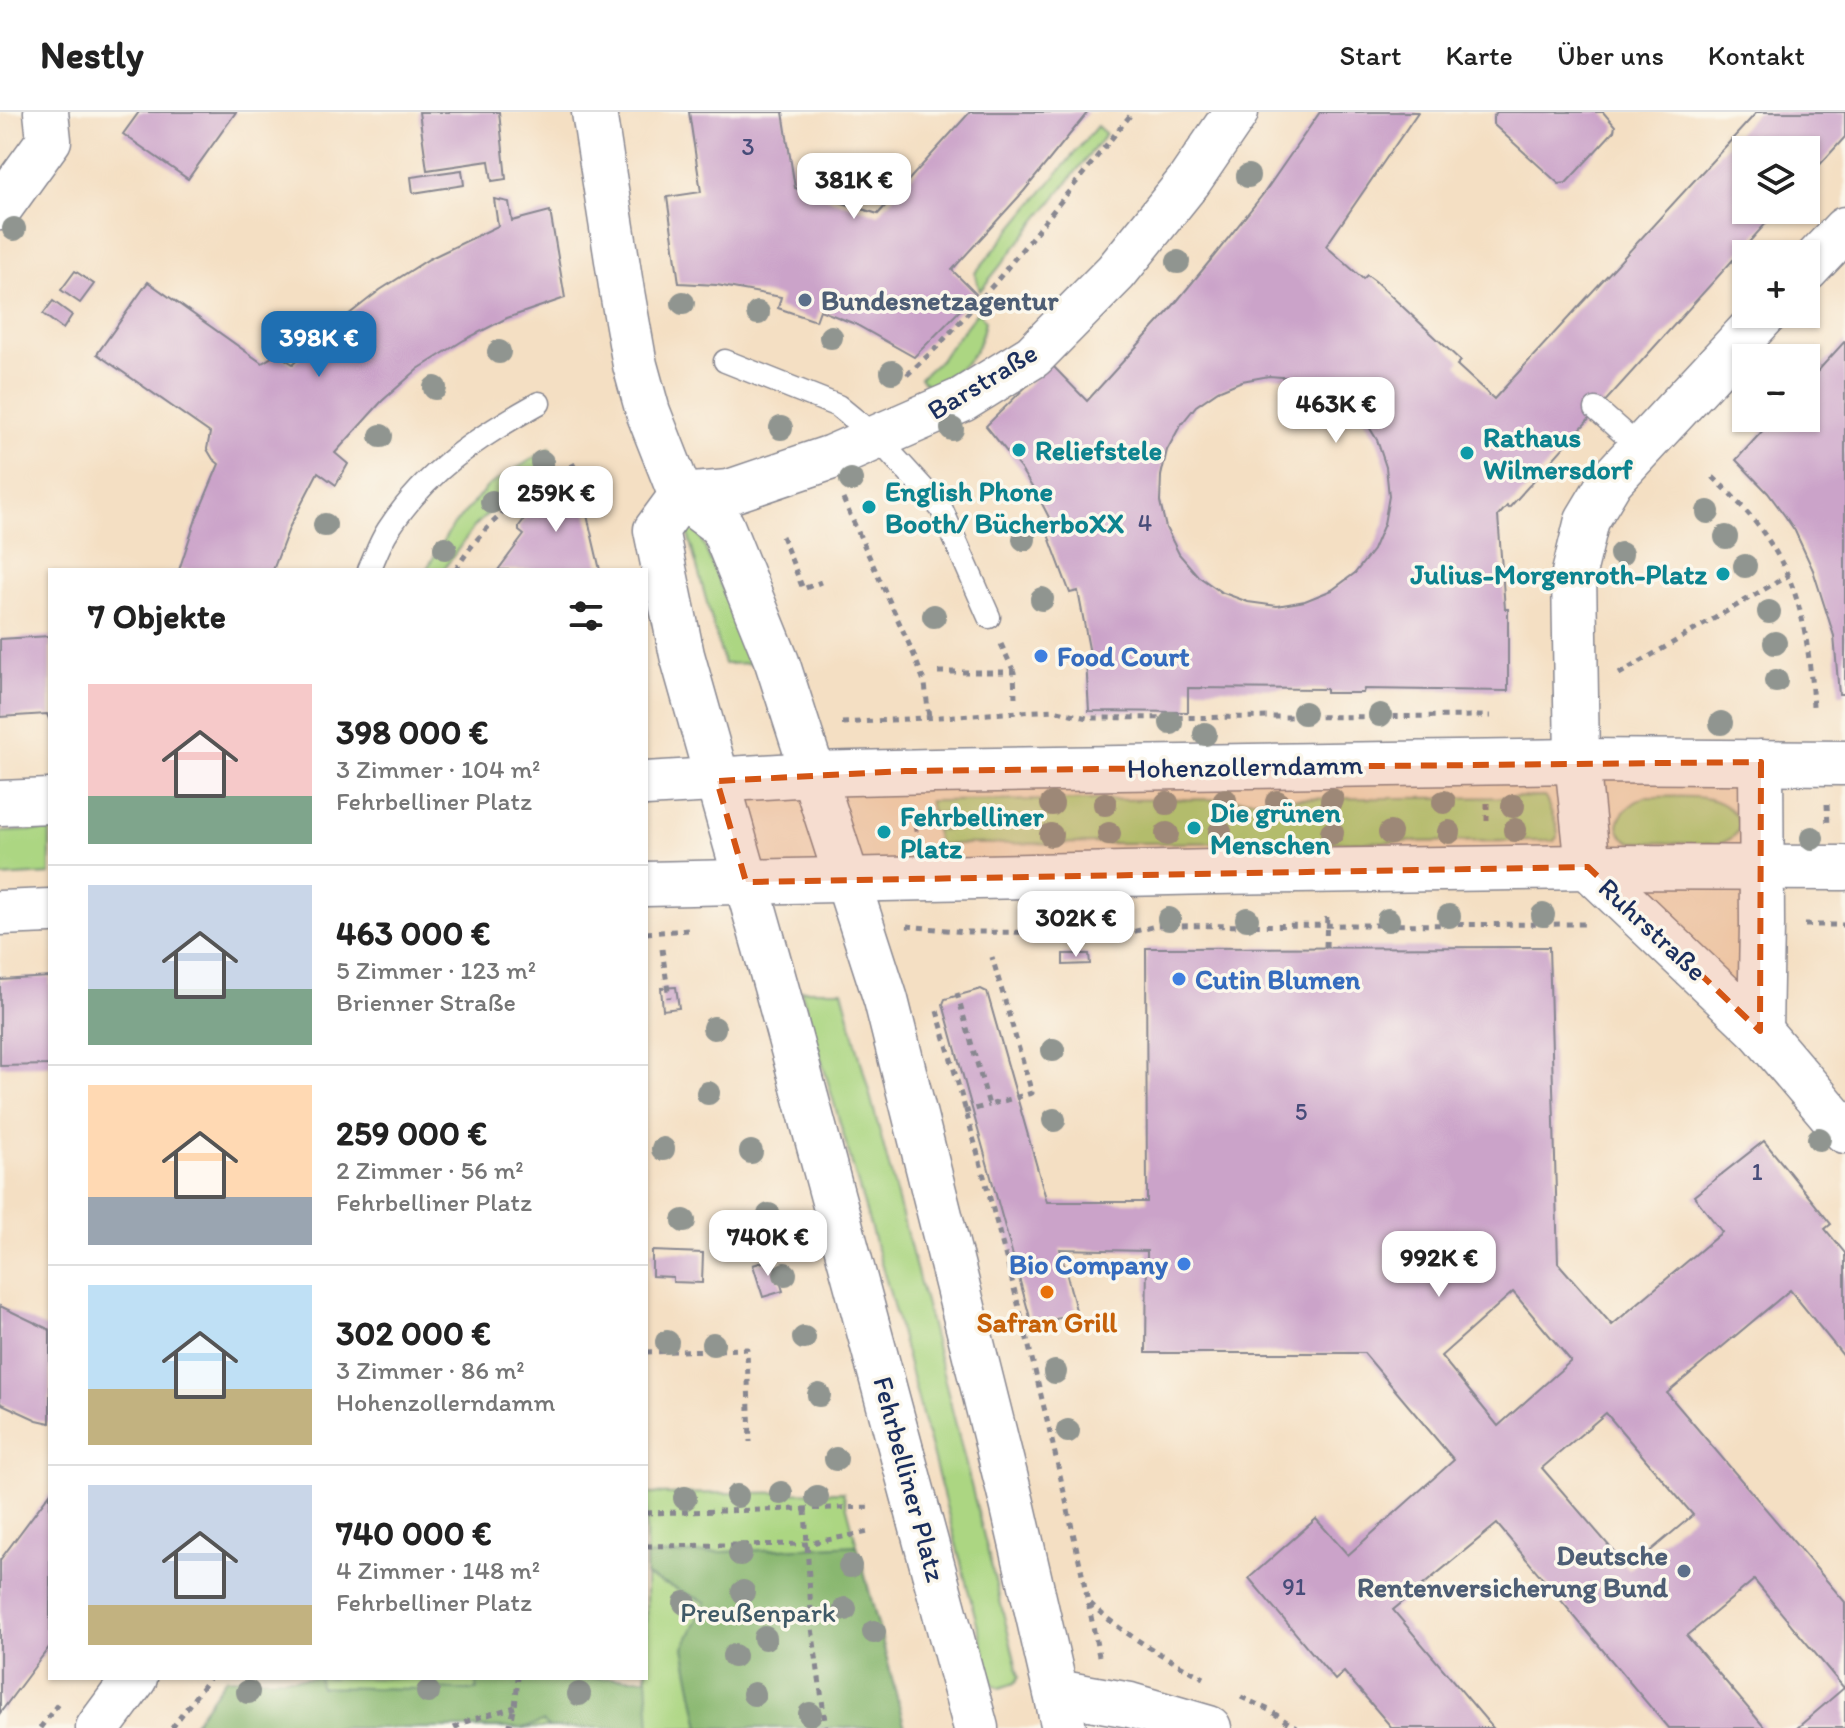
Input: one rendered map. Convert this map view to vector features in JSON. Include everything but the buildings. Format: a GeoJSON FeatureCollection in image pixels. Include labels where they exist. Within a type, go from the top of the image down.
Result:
{"type":"FeatureCollection","features":[{"type":"Feature","properties":{"kind":"main road"},"geometry":{"type":"LineString","coordinates":[[0,208],[49,140],[46,112]]}},
{"type":"Feature","properties":{"kind":"main road"},"geometry":{"type":"LineString","coordinates":[[594,112],[635,365],[648,412],[681,496],[722,526],[777,662],[886,1000],[1012,1503],[1060,1710],[1130,1705],[1221,1711]]}},
{"type":"Feature","properties":{"kind":"main road","name":"Barstraße"},"geometry":{"type":"LineString","coordinates":[[681,496],[729,492],[832,457],[861,425],[962,400],[1033,356],[1116,272],[1189,181],[1236,112]]}},
{"type":"Feature","properties":{"kind":"main road"},"geometry":{"type":"LineString","coordinates":[[1820,255],[1845,229]]}},
{"type":"Feature","properties":{"kind":"main road","name":"Ruhrstraße"},"geometry":{"type":"LineString","coordinates":[[1752,328],[1611,480],[1587,520],[1574,573],[1577,761],[1588,867],[1760,1031],[1845,1131]]}},
{"type":"Feature","properties":{"kind":"main road","name":"Fehrbelliner Platz"},"geometry":{"type":"LineString","coordinates":[[681,496],[656,530],[679,643],[976,1728]]}},
{"type":"Feature","properties":{"kind":"main road","name":"Hohenzollerndamm"},"geometry":{"type":"LineString","coordinates":[[648,784],[813,774],[1577,761],[1845,763]]}},
{"type":"Feature","properties":{"kind":"main road"},"geometry":{"type":"LineString","coordinates":[[1760,1031],[1761,762]]}},
{"type":"Feature","properties":{"kind":"main road"},"geometry":{"type":"LineString","coordinates":[[0,803],[48,801]]}},
{"type":"Feature","properties":{"kind":"main road"},"geometry":{"type":"LineString","coordinates":[[648,884],[1588,867],[1845,868]]}},
{"type":"Feature","properties":{"kind":"main road"},"geometry":{"type":"LineString","coordinates":[[0,913],[48,911]]}},
{"type":"Feature","properties":{"kind":"main road"},"geometry":{"type":"LineString","coordinates":[[98,1728],[134,1680]]}},
{"type":"Feature","properties":{"kind":"lane"},"geometry":{"type":"LineString","coordinates":[[725,361],[861,425],[941,508],[989,617]]}},
{"type":"Feature","properties":{"kind":"lane"},"geometry":{"type":"LineString","coordinates":[[370,568],[387,531],[433,474],[483,434],[539,403]]}},
{"type":"Feature","properties":{"kind":"lane"},"geometry":{"type":"LineString","coordinates":[[1596,409],[1640,448]]}},
{"type":"Feature","properties":{"kind":"path"},"geometry":{"type":"LineString","coordinates":[[861,425],[888,390],[938,346],[1033,239],[1133,112]]}},
{"type":"Feature","properties":{"kind":"path"},"geometry":{"type":"LineString","coordinates":[[457,568],[465,554],[504,512],[547,478],[578,463]]}},
{"type":"Feature","properties":{"kind":"path"},"geometry":{"type":"LineString","coordinates":[[1713,477],[1762,528],[1789,575],[1810,656],[1813,706]]}},
{"type":"Feature","properties":{"kind":"path"},"geometry":{"type":"LineString","coordinates":[[841,494],[914,655],[925,684],[929,718]]}},
{"type":"Feature","properties":{"kind":"path"},"geometry":{"type":"LineString","coordinates":[[782,536],[803,589],[821,582]]}},
{"type":"Feature","properties":{"kind":"path"},"geometry":{"type":"LineString","coordinates":[[1614,677],[1789,575]]}},
{"type":"Feature","properties":{"kind":"path"},"geometry":{"type":"LineString","coordinates":[[938,672],[1014,672],[1015,697]]}},
{"type":"Feature","properties":{"kind":"path"},"geometry":{"type":"LineString","coordinates":[[913,719],[1054,710],[1087,718],[1485,715]]}},
{"type":"Feature","properties":{"kind":"path"},"geometry":{"type":"LineString","coordinates":[[1487,798],[1487,830]]}},
{"type":"Feature","properties":{"kind":"path"},"geometry":{"type":"LineString","coordinates":[[910,801],[919,845]]}},
{"type":"Feature","properties":{"kind":"path"},"geometry":{"type":"LineString","coordinates":[[965,932],[1128,933],[1156,926],[1591,924]]}},
{"type":"Feature","properties":{"kind":"path"},"geometry":{"type":"LineString","coordinates":[[648,933],[670,932]]}},
{"type":"Feature","properties":{"kind":"path"},"geometry":{"type":"LineString","coordinates":[[662,949],[669,998]]}},
{"type":"Feature","properties":{"kind":"path"},"geometry":{"type":"LineString","coordinates":[[966,1112],[1032,1093],[992,957]]}},
{"type":"Feature","properties":{"kind":"path"},"geometry":{"type":"LineString","coordinates":[[957,993],[989,1105]]}},
{"type":"Feature","properties":{"kind":"path"},"geometry":{"type":"LineString","coordinates":[[936,1006],[1026,1341],[1090,1603],[1096,1642]]}},
{"type":"Feature","properties":{"kind":"path"},"geometry":{"type":"LineString","coordinates":[[648,1352],[747,1349],[750,1442]]}},
{"type":"Feature","properties":{"kind":"path"},"geometry":{"type":"LineString","coordinates":[[648,1513],[875,1507]]}},
{"type":"Feature","properties":{"kind":"path"},"geometry":{"type":"LineString","coordinates":[[805,1510],[812,1628],[826,1728]]}},
{"type":"Feature","properties":{"kind":"path"},"geometry":{"type":"LineString","coordinates":[[648,1546],[806,1544],[869,1532]]}},
{"type":"Feature","properties":{"kind":"path"},"geometry":{"type":"LineString","coordinates":[[1090,1603],[1107,1620],[1210,1682]]}},
{"type":"Feature","properties":{"kind":"path"},"geometry":{"type":"LineString","coordinates":[[172,1728],[208,1680]]}},
{"type":"Feature","properties":{"kind":"path"},"geometry":{"type":"LineString","coordinates":[[509,1728],[518,1680]]}},
{"type":"Feature","properties":{"kind":"path"},"geometry":{"type":"LineString","coordinates":[[454,1728],[515,1707]]}},
{"type":"Feature","properties":{"kind":"path"},"geometry":{"type":"LineString","coordinates":[[1221,1711],[1269,1710],[1296,1728]]}},
{"type":"Feature","properties":{"kind":"highlighted area"},"geometry":{"type":"Polygon","coordinates":[[[1761,762],[1760,1031],[1588,867],[746,882],[717,781],[905,771],[1761,762]]]}},
{"type":"Feature","properties":{"kind":"green space"},"geometry":{"type":"Polygon","coordinates":[[[1097,126],[1106,134],[980,291],[975,273],[1097,126]]]}},
{"type":"Feature","properties":{"kind":"green space"},"geometry":{"type":"Polygon","coordinates":[[[978,311],[985,321],[973,354],[959,369],[928,386],[920,378],[939,361],[978,311]]]}},
{"type":"Feature","properties":{"kind":"green space"},"geometry":{"type":"Polygon","coordinates":[[[550,448],[555,468],[513,490],[475,526],[444,568],[427,568],[451,528],[488,486],[550,448]]]}},
{"type":"Feature","properties":{"kind":"green space"},"geometry":{"type":"Polygon","coordinates":[[[693,519],[753,663],[724,664],[684,520],[693,519]]]}},
{"type":"Feature","properties":{"kind":"green space"},"geometry":{"type":"Polygon","coordinates":[[[1545,797],[1557,826],[1558,836],[1554,841],[938,844],[935,830],[950,829],[949,813],[932,813],[929,801],[1545,797]]]}},
{"type":"Feature","properties":{"kind":"green space"},"geometry":{"type":"Polygon","coordinates":[[[1645,797],[1690,797],[1714,801],[1732,811],[1739,825],[1737,832],[1718,844],[1632,842],[1619,830],[1620,817],[1631,805],[1645,797]]]}},
{"type":"Feature","properties":{"kind":"green space"},"geometry":{"type":"Polygon","coordinates":[[[48,830],[48,874],[0,877],[0,832],[48,830]]]}},
{"type":"Feature","properties":{"kind":"green space"},"geometry":{"type":"Polygon","coordinates":[[[801,990],[842,990],[925,1302],[1019,1677],[1015,1683],[1000,1688],[993,1684],[891,1297],[801,990]]]}},
{"type":"Feature","properties":{"kind":"green space","name":"Preußenpark"},"geometry":{"type":"Polygon","coordinates":[[[843,1492],[905,1728],[190,1728],[225,1680],[648,1680],[648,1494],[843,1492]]]}},
{"type":"Feature","properties":{"kind":"green space"},"geometry":{"type":"Polygon","coordinates":[[[857,1545],[905,1728],[700,1728],[684,1648],[706,1602],[648,1577],[648,1556],[857,1545]]]}},
{"type":"Feature","properties":{"kind":"green space"},"geometry":{"type":"Polygon","coordinates":[[[225,1680],[319,1680],[320,1687],[477,1690],[477,1680],[647,1680],[650,1728],[550,1728],[543,1722],[523,1728],[190,1728],[225,1680]]]}},
{"type":"Feature","properties":{"kind":"place","name":"Bundesnetzagentur"},"geometry":{"type":"Point","coordinates":[805,300]}},
{"type":"Feature","properties":{"kind":"place","name":"Reliefstele"},"geometry":{"type":"Point","coordinates":[1019,450]}},
{"type":"Feature","properties":{"kind":"place","name":"Rathaus Wilmersdorf"},"geometry":{"type":"Point","coordinates":[1467,453]}},
{"type":"Feature","properties":{"kind":"place","name":"English Phone Booth/ BücherboXX"},"geometry":{"type":"Point","coordinates":[869,507]}},
{"type":"Feature","properties":{"kind":"place","name":"Julius-Morgenroth-Platz"},"geometry":{"type":"Point","coordinates":[1723,574]}},
{"type":"Feature","properties":{"kind":"place","name":"Food Court"},"geometry":{"type":"Point","coordinates":[1041,656]}},
{"type":"Feature","properties":{"kind":"place","name":"Die grünen Menschen"},"geometry":{"type":"Point","coordinates":[1194,828]}},
{"type":"Feature","properties":{"kind":"place","name":"Fehrbelliner Platz"},"geometry":{"type":"Point","coordinates":[884,832]}},
{"type":"Feature","properties":{"kind":"place","name":"Cutin Blumen"},"geometry":{"type":"Point","coordinates":[1179,979]}},
{"type":"Feature","properties":{"kind":"place","name":"Bio Company"},"geometry":{"type":"Point","coordinates":[1184,1264]}},
{"type":"Feature","properties":{"kind":"place","name":"Safran Grill"},"geometry":{"type":"Point","coordinates":[1047,1292]}},
{"type":"Feature","properties":{"kind":"place","name":"Deutsche Rentenversicherung Bund"},"geometry":{"type":"Point","coordinates":[1684,1571]}}]}
